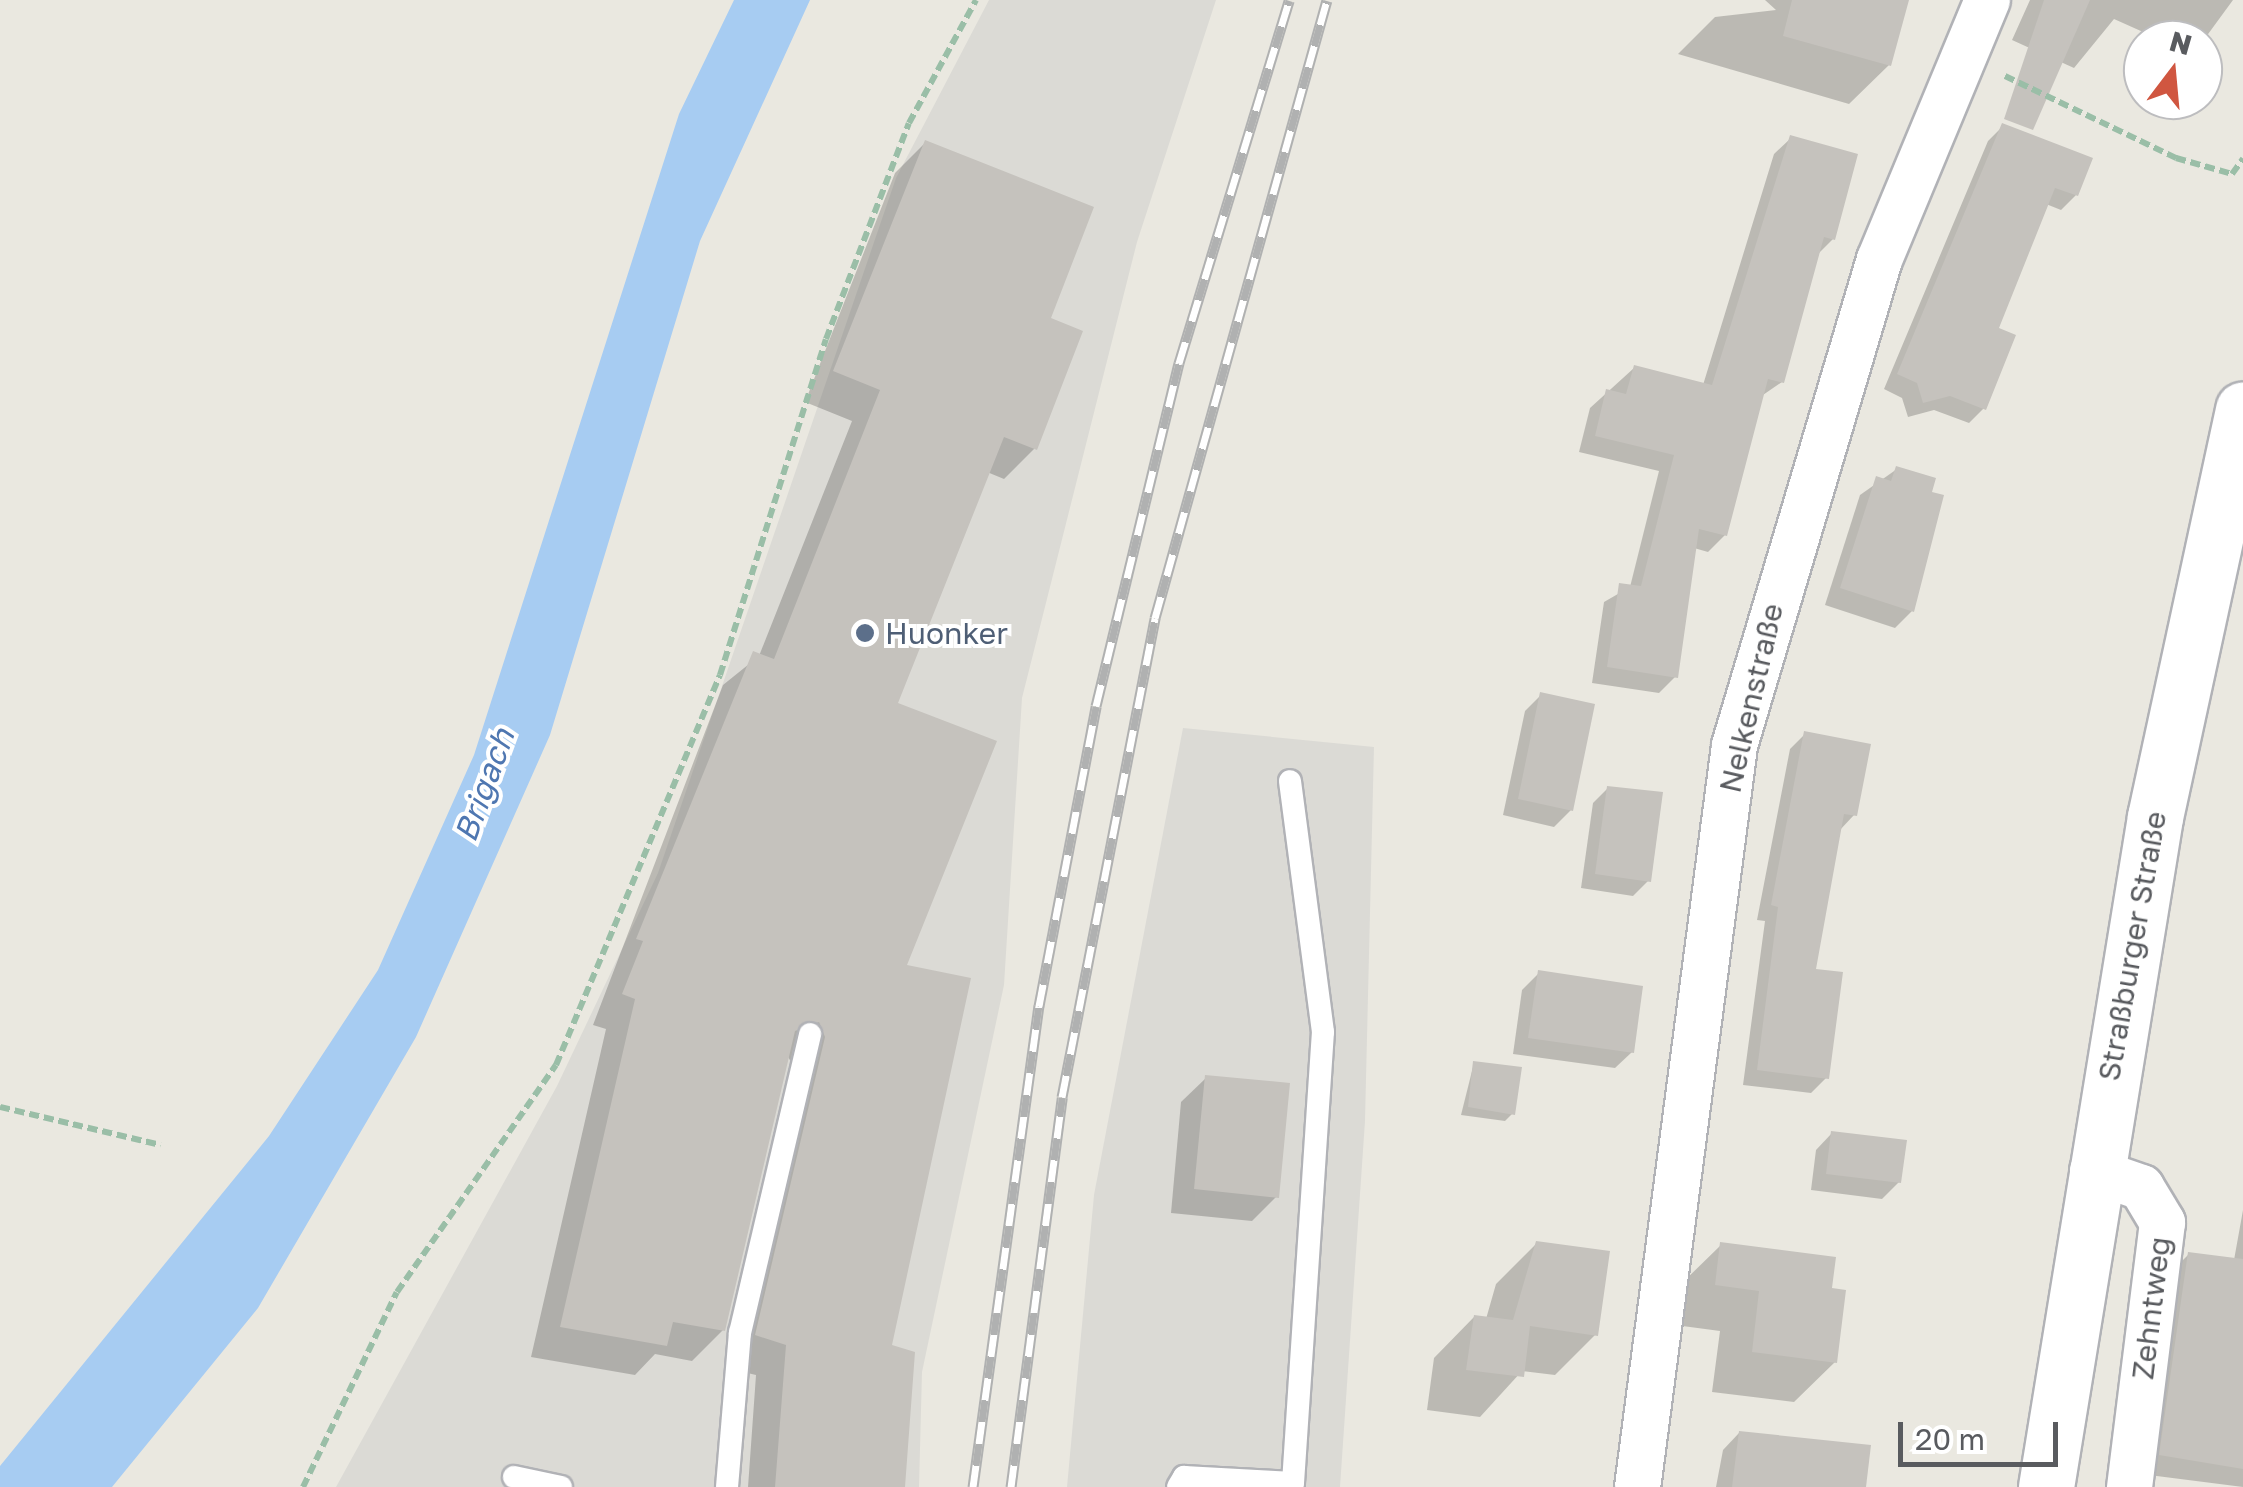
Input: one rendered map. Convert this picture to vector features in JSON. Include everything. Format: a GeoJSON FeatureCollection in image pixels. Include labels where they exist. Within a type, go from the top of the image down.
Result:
{"type":"FeatureCollection","features":[{"type":"Feature","properties":{"kind":"main road","name":"Straßburger Straße"},"geometry":{"type":"LineString","coordinates":[[2046,1487],[2092,1170],[2212,521],[2243,409]]}},
{"type":"Feature","properties":{"kind":"street","name":"Nelkenstraße"},"geometry":{"type":"LineString","coordinates":[[1638,1487],[1734,745],[1872,278],[1987,0]]}},
{"type":"Feature","properties":{"kind":"street","name":"Zehntweg"},"geometry":{"type":"LineString","coordinates":[[2092,1170],[2142,1187],[2162,1222],[2129,1487]]}},
{"type":"Feature","properties":{"kind":"lane"},"geometry":{"type":"LineString","coordinates":[[1178,1487],[1184,1477],[1293,1485],[1323,1032],[1290,781]]}},
{"type":"Feature","properties":{"kind":"lane"},"geometry":{"type":"LineString","coordinates":[[726,1487],[740,1333],[810,1034]]}},
{"type":"Feature","properties":{"kind":"lane"},"geometry":{"type":"LineString","coordinates":[[514,1477],[562,1487]]}},
{"type":"Feature","properties":{"kind":"path"},"geometry":{"type":"LineString","coordinates":[[303,1487],[397,1292],[564,1048],[720,674],[826,338],[910,123],[976,0]]}},
{"type":"Feature","properties":{"kind":"path"},"geometry":{"type":"LineString","coordinates":[[2055,100],[2176,158],[2232,174],[2243,159]]}},
{"type":"Feature","properties":{"kind":"path"},"geometry":{"type":"LineString","coordinates":[[0,1106],[160,1145]]}},
{"type":"Feature","properties":{"kind":"shaded area"},"geometry":{"type":"Polygon","coordinates":[[[989,0],[1216,0],[1137,242],[1022,698],[1004,985],[922,1372],[919,1487],[336,1487],[557,1086],[658,873],[896,178],[989,0]]]}},
{"type":"Feature","properties":{"kind":"shaded area"},"geometry":{"type":"Polygon","coordinates":[[[1183,728],[1374,747],[1365,1121],[1340,1487],[1067,1487],[1094,1195],[1183,728]]]}},
{"type":"Feature","properties":{"kind":"water","name":"Brigach"},"geometry":{"type":"Polygon","coordinates":[[[734,0],[810,0],[700,241],[550,735],[416,1037],[258,1308],[112,1487],[0,1487],[0,1466],[269,1136],[378,970],[474,755],[679,114],[734,0]]]}},
{"type":"Feature","properties":{"kind":"building"},"geometry":{"type":"Polygon","coordinates":[[[1792,0],[1909,0],[1891,66],[1783,36],[1792,0]]]}},
{"type":"Feature","properties":{"kind":"building"},"geometry":{"type":"Polygon","coordinates":[[[2044,0],[2090,0],[2033,130],[2004,119],[2044,0]]]}},
{"type":"Feature","properties":{"kind":"building"},"geometry":{"type":"Polygon","coordinates":[[[2002,123],[2093,158],[2078,196],[2055,188],[1999,328],[2016,335],[1986,410],[1950,396],[1923,403],[1917,383],[1897,374],[2002,123]]]}},
{"type":"Feature","properties":{"kind":"building"},"geometry":{"type":"Polygon","coordinates":[[[1790,135],[1858,154],[1835,240],[1824,237],[1784,383],[1768,379],[1727,536],[1699,529],[1678,678],[1607,667],[1619,583],[1641,586],[1674,455],[1595,436],[1606,389],[1626,394],[1634,365],[1712,385],[1790,135]]]}},
{"type":"Feature","properties":{"kind":"building"},"geometry":{"type":"Polygon","coordinates":[[[925,140],[1094,207],[1051,318],[1083,331],[1037,450],[1004,437],[898,703],[997,741],[907,965],[971,978],[892,1345],[915,1352],[905,1487],[775,1487],[786,1345],[755,1335],[825,1037],[819,1022],[795,1031],[725,1331],[673,1322],[667,1346],[560,1327],[635,999],[622,994],[643,941],[636,939],[753,651],[774,659],[880,390],[833,371],[925,140]]]}},
{"type":"Feature","properties":{"kind":"building"},"geometry":{"type":"Polygon","coordinates":[[[1896,466],[1936,478],[1932,492],[1944,495],[1914,612],[1840,588],[1876,476],[1891,481],[1896,466]]]}},
{"type":"Feature","properties":{"kind":"building"},"geometry":{"type":"Polygon","coordinates":[[[1540,692],[1595,704],[1573,811],[1518,799],[1540,692]]]}},
{"type":"Feature","properties":{"kind":"building"},"geometry":{"type":"Polygon","coordinates":[[[1804,731],[1871,744],[1857,816],[1844,814],[1816,969],[1843,972],[1829,1079],[1757,1070],[1778,907],[1771,905],[1804,731]]]}},
{"type":"Feature","properties":{"kind":"building"},"geometry":{"type":"Polygon","coordinates":[[[1607,786],[1663,792],[1651,882],[1595,874],[1607,786]]]}},
{"type":"Feature","properties":{"kind":"building"},"geometry":{"type":"Polygon","coordinates":[[[1538,970],[1643,986],[1634,1053],[1528,1038],[1538,970]]]}},
{"type":"Feature","properties":{"kind":"building"},"geometry":{"type":"Polygon","coordinates":[[[1473,1061],[1522,1067],[1515,1115],[1468,1107],[1473,1061]]]}},
{"type":"Feature","properties":{"kind":"building"},"geometry":{"type":"Polygon","coordinates":[[[1205,1075],[1290,1083],[1279,1198],[1194,1189],[1205,1075]]]}},
{"type":"Feature","properties":{"kind":"building"},"geometry":{"type":"Polygon","coordinates":[[[1831,1131],[1907,1140],[1901,1183],[1826,1174],[1831,1131]]]}},
{"type":"Feature","properties":{"kind":"building"},"geometry":{"type":"Polygon","coordinates":[[[1536,1241],[1610,1251],[1598,1336],[1530,1326],[1524,1377],[1466,1370],[1474,1315],[1513,1320],[1536,1241]]]}},
{"type":"Feature","properties":{"kind":"building"},"geometry":{"type":"Polygon","coordinates":[[[1720,1242],[1836,1257],[1832,1288],[1846,1290],[1837,1363],[1752,1352],[1759,1291],[1715,1285],[1720,1242]]]}},
{"type":"Feature","properties":{"kind":"building"},"geometry":{"type":"Polygon","coordinates":[[[2188,1252],[2243,1259],[2243,1469],[2159,1455],[2188,1252]]]}},
{"type":"Feature","properties":{"kind":"building"},"geometry":{"type":"Polygon","coordinates":[[[1739,1431],[1871,1445],[1866,1487],[1732,1487],[1739,1431]]]}},
{"type":"Feature","properties":{"kind":"railway"},"geometry":{"type":"LineString","coordinates":[[973,1487],[1039,1006],[1096,706],[1179,363],[1289,0]]}},
{"type":"Feature","properties":{"kind":"railway"},"geometry":{"type":"LineString","coordinates":[[1011,1487],[1062,1097],[1155,618],[1327,0]]}},
{"type":"Feature","properties":{"kind":"place","name":"Huonker"},"geometry":{"type":"Point","coordinates":[865,633]}}]}
